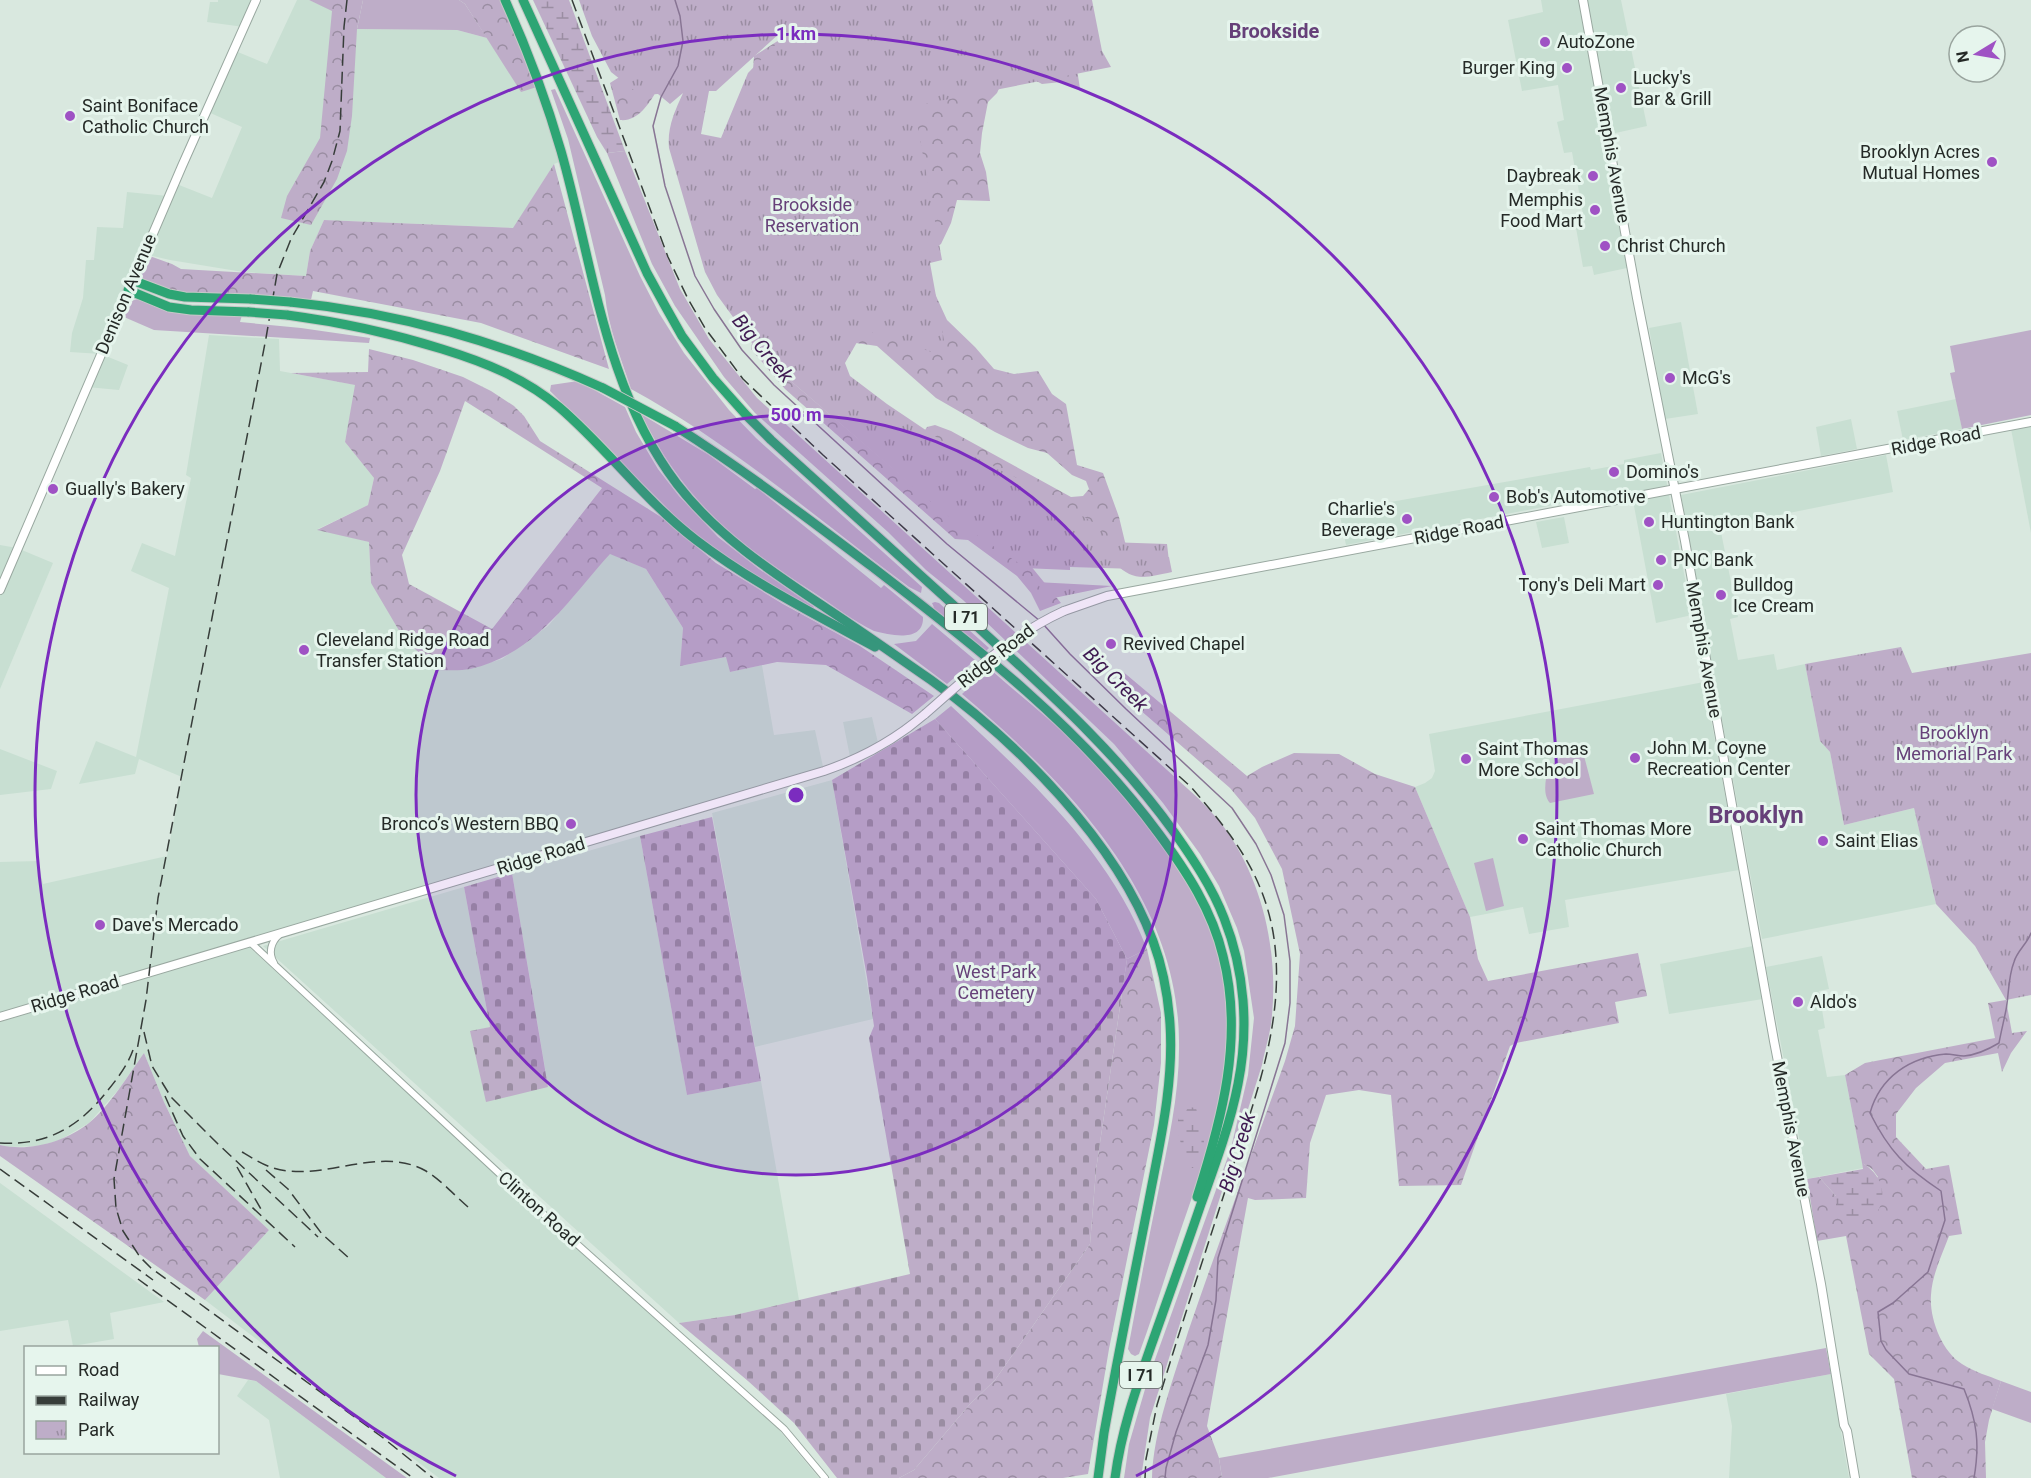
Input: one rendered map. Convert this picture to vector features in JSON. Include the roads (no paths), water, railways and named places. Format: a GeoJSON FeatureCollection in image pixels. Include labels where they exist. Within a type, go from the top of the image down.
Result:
{"type":"FeatureCollection","features":[{"type":"Feature","properties":{"kind":"highway","name":"I 71"},"geometry":{"type":"LineString","coordinates":[[505,0],[532,63],[561,151],[604,324],[618,369],[654,449],[687,497],[735,543],[776,575],[935,683],[979,718],[1026,761],[1047,782],[1095,840],[1121,876],[1155,944],[1164,979],[1171,1029],[1169,1082],[1161,1137],[1104,1432],[1098,1478]]}},
{"type":"Feature","properties":{"kind":"highway","name":"I 71"},"geometry":{"type":"LineString","coordinates":[[524,1],[647,273],[678,328],[702,364],[735,404],[771,440],[1089,731],[1146,796],[1185,849],[1209,887],[1228,930],[1239,969],[1244,1010],[1243,1054],[1231,1115],[1135,1392],[1115,1478]]}},
{"type":"Feature","properties":{"kind":"highway"},"geometry":{"type":"LineString","coordinates":[[132,280],[169,294],[185,297],[290,302],[332,306],[383,315],[462,334],[531,357],[603,388],[675,426],[713,450],[820,528],[911,597],[1035,699],[1086,747],[1119,782],[1188,874],[1207,909],[1221,946],[1229,985],[1232,1031],[1230,1066],[1218,1124],[1176,1275]]}},
{"type":"Feature","properties":{"kind":"highway"},"geometry":{"type":"LineString","coordinates":[[128,290],[180,309],[287,315],[359,326],[415,340],[485,363],[531,386],[570,417],[679,526],[719,557],[761,584],[935,683]]}},
{"type":"Feature","properties":{"kind":"main road","name":"Denison Avenue"},"geometry":{"type":"LineString","coordinates":[[0,590],[2,579],[256,0]]}},
{"type":"Feature","properties":{"kind":"main road","name":"Memphis Avenue"},"geometry":{"type":"LineString","coordinates":[[1583,0],[1855,1478]]}},
{"type":"Feature","properties":{"kind":"main road","name":"Ridge Road"},"geometry":{"type":"LineString","coordinates":[[0,1017],[851,762],[879,747],[925,714],[1006,644],[1026,630],[1064,611],[1107,596],[2031,422]]}},
{"type":"Feature","properties":{"kind":"street"},"geometry":{"type":"LineString","coordinates":[[278,968],[271,951],[273,940],[279,935]]}},
{"type":"Feature","properties":{"kind":"street","name":"Clinton Road"},"geometry":{"type":"LineString","coordinates":[[251,943],[531,1203],[784,1429],[825,1478]]}},
{"type":"Feature","properties":{"kind":"waterway","name":"Big Creek"},"geometry":{"type":"LineString","coordinates":[[675,0],[680,16],[683,41],[678,66],[661,97],[653,126],[665,186],[695,276],[714,309],[742,350],[774,385],[947,544],[1040,621]]}},
{"type":"Feature","properties":{"kind":"waterway","name":"Big Creek"},"geometry":{"type":"LineString","coordinates":[[1043,624],[1126,709],[1232,808],[1256,844],[1271,875],[1284,915],[1290,961],[1290,1003],[1285,1043],[1218,1258],[1216,1300],[1208,1345],[1176,1432],[1165,1478]]}},
{"type":"Feature","properties":{"kind":"waterway"},"geometry":{"type":"LineString","coordinates":[[1974,1478],[1977,1454],[1976,1433],[1964,1389],[1909,1374],[1886,1350],[1881,1341],[1878,1312],[1893,1303],[1928,1272],[1945,1220],[1941,1191],[1917,1174],[1899,1157],[1884,1138],[1870,1113],[1881,1089],[1889,1079],[1909,1064],[1933,1056],[1973,1054],[1999,1043],[2012,968],[2017,954],[2031,933]]}},
{"type":"Feature","properties":{"kind":"railway"},"geometry":{"type":"LineString","coordinates":[[347,0],[340,131],[324,182],[291,239],[277,274],[158,898],[146,1000],[114,1179],[116,1208],[123,1231],[140,1257],[151,1268],[382,1437],[433,1478]]}},
{"type":"Feature","properties":{"kind":"railway"},"geometry":{"type":"LineString","coordinates":[[572,0],[668,257],[705,328],[743,379],[823,455],[1191,787],[1231,837],[1253,871],[1261,890],[1273,932],[1276,965],[1276,997],[1272,1030],[1256,1094],[1157,1405],[1146,1459],[1145,1478]]}},
{"type":"Feature","properties":{"kind":"railway"},"geometry":{"type":"LineString","coordinates":[[144,1032],[152,1066],[171,1097],[318,1237]]}},
{"type":"Feature","properties":{"kind":"railway"},"geometry":{"type":"LineString","coordinates":[[0,1143],[17,1143],[48,1137],[74,1123],[86,1114],[112,1085],[126,1066],[133,1050]]}},
{"type":"Feature","properties":{"kind":"railway"},"geometry":{"type":"LineString","coordinates":[[165,1096],[183,1136],[200,1159],[295,1247]]}},
{"type":"Feature","properties":{"kind":"railway"},"geometry":{"type":"LineString","coordinates":[[242,1152],[270,1167],[289,1171],[323,1170],[375,1162],[410,1164],[432,1175],[468,1207]]}},
{"type":"Feature","properties":{"kind":"railway"},"geometry":{"type":"LineString","coordinates":[[237,1167],[262,1211]]}},
{"type":"Feature","properties":{"kind":"railway"},"geometry":{"type":"LineString","coordinates":[[0,1169],[153,1280]]}},
{"type":"Feature","properties":{"kind":"railway"},"geometry":{"type":"LineString","coordinates":[[266,1170],[288,1189],[322,1234],[350,1259]]}},
{"type":"Feature","properties":{"kind":"railway"},"geometry":{"type":"LineString","coordinates":[[138,1279],[413,1478]]}},
{"type":"Feature","properties":{"kind":"place","name":"AutoZone"},"geometry":{"type":"Point","coordinates":[1545,42]}},
{"type":"Feature","properties":{"kind":"place","name":"Burger King"},"geometry":{"type":"Point","coordinates":[1567,68]}},
{"type":"Feature","properties":{"kind":"place","name":"Lucky's Bar & Grill"},"geometry":{"type":"Point","coordinates":[1621,88]}},
{"type":"Feature","properties":{"kind":"place","name":"Saint Boniface Catholic Church"},"geometry":{"type":"Point","coordinates":[70,116]}},
{"type":"Feature","properties":{"kind":"place","name":"Brooklyn Acres Mutual Homes"},"geometry":{"type":"Point","coordinates":[1992,162]}},
{"type":"Feature","properties":{"kind":"place","name":"Daybreak"},"geometry":{"type":"Point","coordinates":[1593,176]}},
{"type":"Feature","properties":{"kind":"place","name":"Memphis Food Mart"},"geometry":{"type":"Point","coordinates":[1595,210]}},
{"type":"Feature","properties":{"kind":"place","name":"Christ Church"},"geometry":{"type":"Point","coordinates":[1605,246]}},
{"type":"Feature","properties":{"kind":"place","name":"McG's"},"geometry":{"type":"Point","coordinates":[1670,378]}},
{"type":"Feature","properties":{"kind":"place","name":"Domino's"},"geometry":{"type":"Point","coordinates":[1614,472]}},
{"type":"Feature","properties":{"kind":"place","name":"Gually's Bakery"},"geometry":{"type":"Point","coordinates":[53,489]}},
{"type":"Feature","properties":{"kind":"place","name":"Bob's Automotive"},"geometry":{"type":"Point","coordinates":[1494,497]}},
{"type":"Feature","properties":{"kind":"place","name":"Charlie's Beverage"},"geometry":{"type":"Point","coordinates":[1407,519]}},
{"type":"Feature","properties":{"kind":"place","name":"Huntington Bank"},"geometry":{"type":"Point","coordinates":[1649,522]}},
{"type":"Feature","properties":{"kind":"place","name":"PNC Bank"},"geometry":{"type":"Point","coordinates":[1661,560]}},
{"type":"Feature","properties":{"kind":"place","name":"Tony's Deli Mart"},"geometry":{"type":"Point","coordinates":[1658,585]}},
{"type":"Feature","properties":{"kind":"place","name":"Bulldog Ice Cream"},"geometry":{"type":"Point","coordinates":[1721,595]}},
{"type":"Feature","properties":{"kind":"place","name":"Revived Chapel"},"geometry":{"type":"Point","coordinates":[1111,644]}},
{"type":"Feature","properties":{"kind":"place","name":"Cleveland Ridge Road Transfer Station"},"geometry":{"type":"Point","coordinates":[304,650]}},
{"type":"Feature","properties":{"kind":"place","name":"John M. Coyne Recreation Center"},"geometry":{"type":"Point","coordinates":[1635,758]}},
{"type":"Feature","properties":{"kind":"place","name":"Saint Thomas More School"},"geometry":{"type":"Point","coordinates":[1466,759]}},
{"type":"Feature","properties":{"kind":"place","name":"Bronco’s Western BBQ"},"geometry":{"type":"Point","coordinates":[571,824]}},
{"type":"Feature","properties":{"kind":"place","name":"Saint Thomas More Catholic Church"},"geometry":{"type":"Point","coordinates":[1523,839]}},
{"type":"Feature","properties":{"kind":"place","name":"Saint Elias"},"geometry":{"type":"Point","coordinates":[1823,841]}},
{"type":"Feature","properties":{"kind":"place","name":"Dave's Mercado"},"geometry":{"type":"Point","coordinates":[100,925]}},
{"type":"Feature","properties":{"kind":"place","name":"Aldo's"},"geometry":{"type":"Point","coordinates":[1798,1002]}},
{"type":"Feature","properties":{"kind":"district","name":"Brookside"},"geometry":{"type":"Point","coordinates":[1274,31]}},
{"type":"Feature","properties":{"kind":"district","name":"Brooklyn"},"geometry":{"type":"Point","coordinates":[1756,815]}},
{"type":"Feature","properties":{"kind":"park label","name":"Brookside Reservation"},"geometry":{"type":"Point","coordinates":[812,215]}},
{"type":"Feature","properties":{"kind":"park label","name":"Brooklyn Memorial Park"},"geometry":{"type":"Point","coordinates":[1954,743]}},
{"type":"Feature","properties":{"kind":"park label","name":"West Park Cemetery"},"geometry":{"type":"Point","coordinates":[996,982]}}]}
